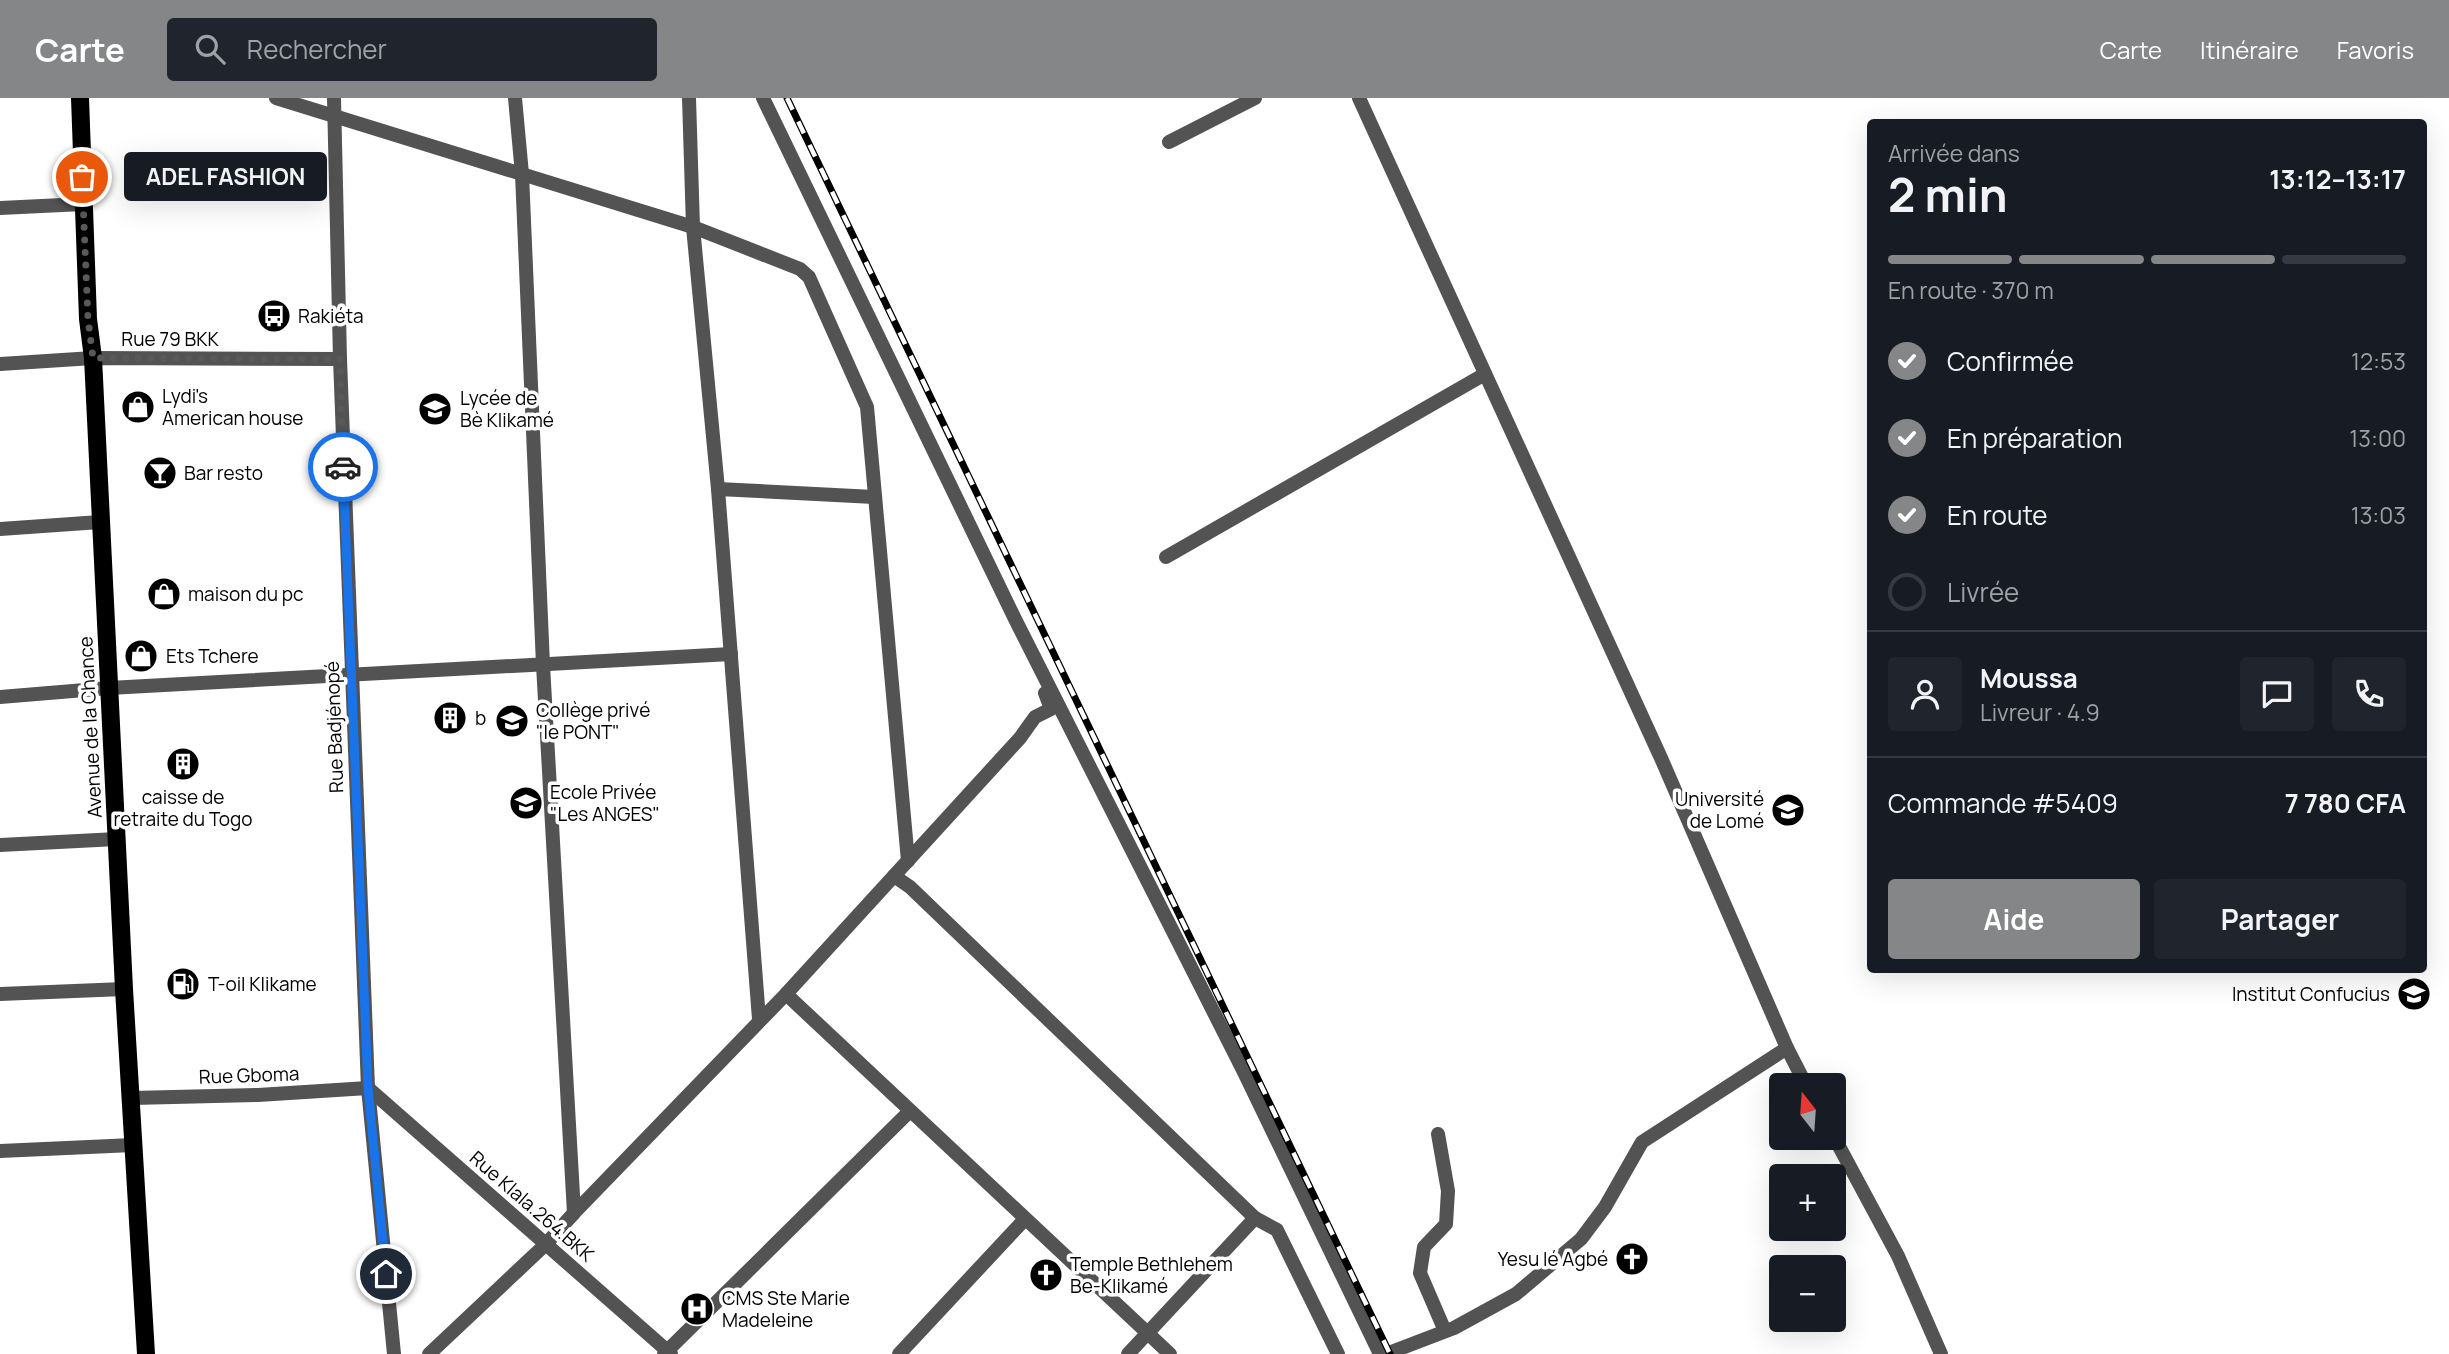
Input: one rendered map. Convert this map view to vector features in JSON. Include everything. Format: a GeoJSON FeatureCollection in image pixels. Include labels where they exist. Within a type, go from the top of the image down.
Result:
{"type":"FeatureCollection","features":[{"type":"Feature","properties":{"kind":"main road","name":"Avenue de la Chance"},"geometry":{"type":"LineString","coordinates":[[80,98],[88,319],[93,358],[124,989],[146,1354]]}},
{"type":"Feature","properties":{"kind":"street"},"geometry":{"type":"LineString","coordinates":[[276,98],[693,227],[800,269],[809,278],[867,407],[908,860]]}},
{"type":"Feature","properties":{"kind":"street","name":"Rue Badjénopé"},"geometry":{"type":"LineString","coordinates":[[334,98],[340,359],[368,1088],[394,1354]]}},
{"type":"Feature","properties":{"kind":"street"},"geometry":{"type":"LineString","coordinates":[[515,98],[522,174],[543,665],[574,1213]]}},
{"type":"Feature","properties":{"kind":"street"},"geometry":{"type":"LineString","coordinates":[[689,98],[693,227],[718,489],[759,1019]]}},
{"type":"Feature","properties":{"kind":"street"},"geometry":{"type":"LineString","coordinates":[[763,98],[1024,634],[1244,1072],[1380,1354]]}},
{"type":"Feature","properties":{"kind":"street"},"geometry":{"type":"LineString","coordinates":[[1219,98],[1226,113]]}},
{"type":"Feature","properties":{"kind":"street"},"geometry":{"type":"LineString","coordinates":[[1169,142],[1255,98]]}},
{"type":"Feature","properties":{"kind":"street"},"geometry":{"type":"LineString","coordinates":[[1359,98],[1655,745],[1800,1073]]}},
{"type":"Feature","properties":{"kind":"street"},"geometry":{"type":"LineString","coordinates":[[0,208],[83,204]]}},
{"type":"Feature","properties":{"kind":"street","name":"Rue 79 BKK"},"geometry":{"type":"LineString","coordinates":[[0,364],[93,358],[340,359]]}},
{"type":"Feature","properties":{"kind":"street"},"geometry":{"type":"LineString","coordinates":[[1166,557],[1485,374]]}},
{"type":"Feature","properties":{"kind":"street"},"geometry":{"type":"LineString","coordinates":[[718,489],[874,497]]}},
{"type":"Feature","properties":{"kind":"street"},"geometry":{"type":"LineString","coordinates":[[0,529],[100,522]]}},
{"type":"Feature","properties":{"kind":"street"},"geometry":{"type":"LineString","coordinates":[[429,1354],[546,1244],[759,1019],[786,994],[1020,738],[1035,717],[1051,709],[1024,634]]}},
{"type":"Feature","properties":{"kind":"street"},"geometry":{"type":"LineString","coordinates":[[0,697],[109,688],[731,654]]}},
{"type":"Feature","properties":{"kind":"street"},"geometry":{"type":"LineString","coordinates":[[0,845],[117,839]]}},
{"type":"Feature","properties":{"kind":"street"},"geometry":{"type":"LineString","coordinates":[[894,876],[910,887],[1255,1218],[1277,1230],[1338,1354]]}},
{"type":"Feature","properties":{"kind":"street"},"geometry":{"type":"LineString","coordinates":[[0,994],[124,989]]}},
{"type":"Feature","properties":{"kind":"street"},"geometry":{"type":"LineString","coordinates":[[786,994],[1170,1354]]}},
{"type":"Feature","properties":{"kind":"street"},"geometry":{"type":"LineString","coordinates":[[1386,1354],[1485,1313],[1516,1294],[1581,1239],[1605,1207],[1642,1142],[1787,1048]]}},
{"type":"Feature","properties":{"kind":"street","name":"Rue Gboma"},"geometry":{"type":"LineString","coordinates":[[132,1098],[258,1095],[368,1088]]}},
{"type":"Feature","properties":{"kind":"street","name":"Rue Klala.264.BKK"},"geometry":{"type":"LineString","coordinates":[[368,1088],[667,1353]]}},
{"type":"Feature","properties":{"kind":"street"},"geometry":{"type":"LineString","coordinates":[[667,1353],[910,1111]]}},
{"type":"Feature","properties":{"kind":"street"},"geometry":{"type":"LineString","coordinates":[[1438,1133],[1448,1191],[1446,1224],[1424,1247],[1420,1273],[1445,1331]]}},
{"type":"Feature","properties":{"kind":"street"},"geometry":{"type":"LineString","coordinates":[[0,1152],[133,1145]]}},
{"type":"Feature","properties":{"kind":"street"},"geometry":{"type":"LineString","coordinates":[[1841,1150],[1898,1256],[1941,1354]]}},
{"type":"Feature","properties":{"kind":"street"},"geometry":{"type":"LineString","coordinates":[[1128,1354],[1255,1218]]}},
{"type":"Feature","properties":{"kind":"street"},"geometry":{"type":"LineString","coordinates":[[899,1354],[1025,1219]]}},
{"type":"Feature","properties":{"kind":"railway"},"geometry":{"type":"LineString","coordinates":[[787,98],[1390,1354]]}},
{"type":"Feature","properties":{"kind":"way so far"},"geometry":{"type":"LineString","coordinates":[[82,177],[88,319],[93,358],[340,359],[343,467]]}},
{"type":"Feature","properties":{"kind":"place","name":"ADEL FASHION"},"geometry":{"type":"Point","coordinates":[82,177]}},
{"type":"Feature","properties":{"kind":"place","name":"Rakiéta"},"geometry":{"type":"Point","coordinates":[274,316]}},
{"type":"Feature","properties":{"kind":"place","name":"Lydi's American house"},"geometry":{"type":"Point","coordinates":[138,407]}},
{"type":"Feature","properties":{"kind":"place","name":"Lycée de Bè Klikamé"},"geometry":{"type":"Point","coordinates":[435,409]}},
{"type":"Feature","properties":{"kind":"place","name":"Bar resto"},"geometry":{"type":"Point","coordinates":[160,473]}},
{"type":"Feature","properties":{"kind":"place","name":"maison du pc"},"geometry":{"type":"Point","coordinates":[164,594]}},
{"type":"Feature","properties":{"kind":"place","name":"Ets Tchere"},"geometry":{"type":"Point","coordinates":[141,656]}},
{"type":"Feature","properties":{"kind":"place","name":"b"},"geometry":{"type":"Point","coordinates":[450,718]}},
{"type":"Feature","properties":{"kind":"place","name":"Collège privé \"le PONT\""},"geometry":{"type":"Point","coordinates":[512,721]}},
{"type":"Feature","properties":{"kind":"place","name":"caisse de retraite du Togo"},"geometry":{"type":"Point","coordinates":[183,764]}},
{"type":"Feature","properties":{"kind":"place","name":"Ecole Privée \"Les ANGES\""},"geometry":{"type":"Point","coordinates":[526,803]}},
{"type":"Feature","properties":{"kind":"place","name":"Université de Lomé"},"geometry":{"type":"Point","coordinates":[1788,810]}},
{"type":"Feature","properties":{"kind":"place","name":"T-oil Klikame"},"geometry":{"type":"Point","coordinates":[183,984]}},
{"type":"Feature","properties":{"kind":"place","name":"Institut Confucius"},"geometry":{"type":"Point","coordinates":[2414,994]}},
{"type":"Feature","properties":{"kind":"place","name":"Yesu lé Agbé"},"geometry":{"type":"Point","coordinates":[1632,1259]}},
{"type":"Feature","properties":{"kind":"place","name":"Temple Bethlehem Be-Klikamé"},"geometry":{"type":"Point","coordinates":[1046,1275]}},
{"type":"Feature","properties":{"kind":"place","name":"CMS Ste Marie Madeleine"},"geometry":{"type":"Point","coordinates":[697,1309]}},
{"type":"Feature","properties":{"kind":"route"},"geometry":{"type":"LineString","coordinates":[[343,467],[368,1088],[386,1274]]}}]}
